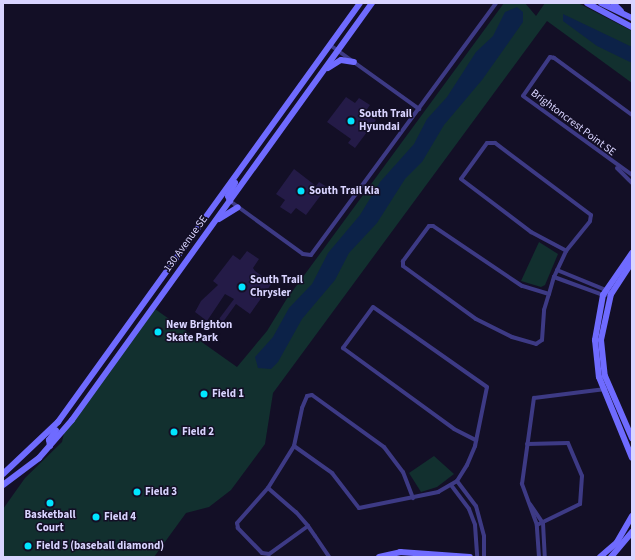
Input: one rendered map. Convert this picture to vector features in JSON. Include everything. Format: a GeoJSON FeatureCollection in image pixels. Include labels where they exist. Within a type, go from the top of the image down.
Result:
{"type":"FeatureCollection","features":[{"type":"Feature","properties":{"kind":"main road","name":"130 Avenue SE"},"geometry":{"type":"LineString","coordinates":[[3,474],[30,451],[86,382],[360,3]]}},
{"type":"Feature","properties":{"kind":"main road","name":"130 Avenue SE"},"geometry":{"type":"LineString","coordinates":[[3,485],[50,446],[230,201],[372,3]]}},
{"type":"Feature","properties":{"kind":"main road"},"geometry":{"type":"LineString","coordinates":[[587,3],[632,27]]}},
{"type":"Feature","properties":{"kind":"main road"},"geometry":{"type":"LineString","coordinates":[[601,3],[629,16]]}},
{"type":"Feature","properties":{"kind":"main road"},"geometry":{"type":"LineString","coordinates":[[613,3],[629,16]]}},
{"type":"Feature","properties":{"kind":"main road"},"geometry":{"type":"LineString","coordinates":[[318,77],[336,61],[354,62]]}},
{"type":"Feature","properties":{"kind":"main road"},"geometry":{"type":"LineString","coordinates":[[209,213],[230,201],[231,190],[268,131]]}},
{"type":"Feature","properties":{"kind":"main road"},"geometry":{"type":"LineString","coordinates":[[212,225],[238,207]]}},
{"type":"Feature","properties":{"kind":"main road"},"geometry":{"type":"LineString","coordinates":[[632,253],[603,295],[595,340],[606,388],[632,458]]}},
{"type":"Feature","properties":{"kind":"main road"},"geometry":{"type":"LineString","coordinates":[[632,262],[610,294],[601,340],[606,388],[630,426],[632,438]]}},
{"type":"Feature","properties":{"kind":"main road"},"geometry":{"type":"LineString","coordinates":[[30,451],[50,446],[51,435],[76,403],[86,382]]}},
{"type":"Feature","properties":{"kind":"main road"},"geometry":{"type":"LineString","coordinates":[[600,557],[617,542],[632,516]]}},
{"type":"Feature","properties":{"kind":"main road"},"geometry":{"type":"LineString","coordinates":[[611,557],[632,532]]}},
{"type":"Feature","properties":{"kind":"main road"},"geometry":{"type":"LineString","coordinates":[[379,557],[400,552],[470,557]]}},
{"type":"Feature","properties":{"kind":"street"},"geometry":{"type":"LineString","coordinates":[[230,201],[303,254],[311,255],[496,3]]}},
{"type":"Feature","properties":{"kind":"street"},"geometry":{"type":"LineString","coordinates":[[330,45],[418,109]]}},
{"type":"Feature","properties":{"kind":"street","name":"Brightoncrest Point SE"},"geometry":{"type":"LineString","coordinates":[[632,115],[554,58],[550,57],[523,96],[617,168],[632,183]]}},
{"type":"Feature","properties":{"kind":"street"},"geometry":{"type":"LineString","coordinates":[[549,294],[522,286],[433,226],[429,226],[403,261],[403,266],[476,319],[536,344],[542,340],[549,294],[554,277],[566,251],[590,221],[591,215],[495,143],[487,143],[462,179],[464,183],[531,232],[566,251]]}},
{"type":"Feature","properties":{"kind":"street","name":"Brightoncrest Point SE"},"geometry":{"type":"LineString","coordinates":[[617,168],[632,175]]}},
{"type":"Feature","properties":{"kind":"street"},"geometry":{"type":"LineString","coordinates":[[557,270],[606,289],[610,294]]}},
{"type":"Feature","properties":{"kind":"street"},"geometry":{"type":"LineString","coordinates":[[554,277],[603,295],[610,294]]}},
{"type":"Feature","properties":{"kind":"street"},"geometry":{"type":"LineString","coordinates":[[294,446],[332,473],[359,508],[413,498],[451,485],[457,480],[476,440],[487,387],[484,381],[452,365],[373,307],[368,309],[343,348],[454,429],[476,440]]}},
{"type":"Feature","properties":{"kind":"street"},"geometry":{"type":"LineString","coordinates":[[539,557],[537,525],[522,484],[527,444],[537,395],[579,394],[606,388]]}},
{"type":"Feature","properties":{"kind":"street"},"geometry":{"type":"LineString","coordinates":[[308,526],[269,554],[262,552],[238,528],[237,523],[268,488],[294,446],[302,408],[307,396],[312,395],[384,447],[403,472],[413,498]]}},
{"type":"Feature","properties":{"kind":"street"},"geometry":{"type":"LineString","coordinates":[[621,430],[630,426]]}},
{"type":"Feature","properties":{"kind":"street"},"geometry":{"type":"LineString","coordinates":[[527,444],[568,443],[582,476],[580,504],[537,525]]}},
{"type":"Feature","properties":{"kind":"street"},"geometry":{"type":"LineString","coordinates":[[457,480],[476,506],[484,536],[484,557]]}},
{"type":"Feature","properties":{"kind":"street"},"geometry":{"type":"LineString","coordinates":[[451,485],[465,503],[475,526],[477,557]]}},
{"type":"Feature","properties":{"kind":"street"},"geometry":{"type":"LineString","coordinates":[[268,488],[308,526],[328,557]]}},
{"type":"Feature","properties":{"kind":"street"},"geometry":{"type":"LineString","coordinates":[[530,504],[543,523],[546,557]]}},
{"type":"Feature","properties":{"kind":"green space"},"geometry":{"type":"Polygon","coordinates":[[[504,3],[525,3],[536,16],[545,3],[578,3],[632,31],[632,83],[547,21],[273,393],[265,444],[231,490],[209,507],[186,513],[154,557],[3,557],[3,509],[25,478],[62,442],[64,433],[155,309],[237,367],[267,331],[286,300],[504,3]]]}},
{"type":"Feature","properties":{"kind":"green space"},"geometry":{"type":"Polygon","coordinates":[[[539,242],[558,254],[545,285],[541,287],[521,281],[539,242]]]}},
{"type":"Feature","properties":{"kind":"green space"},"geometry":{"type":"Polygon","coordinates":[[[434,456],[454,474],[437,487],[421,492],[409,473],[434,456]]]}},
{"type":"Feature","properties":{"kind":"water"},"geometry":{"type":"Polygon","coordinates":[[[517,7],[523,12],[523,22],[482,80],[444,125],[422,162],[405,179],[377,223],[349,253],[335,280],[302,319],[278,362],[271,369],[258,368],[255,357],[273,337],[289,308],[312,284],[328,253],[360,215],[380,182],[414,144],[427,119],[447,97],[476,52],[493,36],[505,12],[517,7]]]}},
{"type":"Feature","properties":{"kind":"water"},"geometry":{"type":"Polygon","coordinates":[[[563,14],[632,47],[632,63],[597,46],[563,21],[563,14]]]}},
{"type":"Feature","properties":{"kind":"building","name":"South Trail Hyundai"},"geometry":{"type":"Polygon","coordinates":[[[346,97],[355,103],[359,98],[370,105],[365,112],[376,120],[355,148],[348,143],[351,139],[327,122],[346,97]]]}},
{"type":"Feature","properties":{"kind":"building","name":"South Trail Kia"},"geometry":{"type":"Polygon","coordinates":[[[294,169],[316,186],[319,182],[327,187],[306,215],[296,208],[291,214],[280,207],[285,200],[276,194],[294,169]]]}},
{"type":"Feature","properties":{"kind":"building","name":"South Trail Chrysler"},"geometry":{"type":"Polygon","coordinates":[[[247,251],[259,259],[253,268],[255,271],[272,283],[250,314],[236,304],[223,322],[219,319],[234,299],[225,294],[207,321],[195,312],[201,301],[218,285],[213,281],[233,255],[240,260],[247,251]]]}},
{"type":"Feature","properties":{"kind":"place","name":"South Trail Hyundai"},"geometry":{"type":"Point","coordinates":[351,121]}},
{"type":"Feature","properties":{"kind":"place","name":"South Trail Kia"},"geometry":{"type":"Point","coordinates":[301,191]}},
{"type":"Feature","properties":{"kind":"place","name":"South Trail Chrysler"},"geometry":{"type":"Point","coordinates":[242,287]}},
{"type":"Feature","properties":{"kind":"place","name":"New Brighton Skate Park"},"geometry":{"type":"Point","coordinates":[158,332]}},
{"type":"Feature","properties":{"kind":"place","name":"Field 1"},"geometry":{"type":"Point","coordinates":[204,394]}},
{"type":"Feature","properties":{"kind":"place","name":"Field 2"},"geometry":{"type":"Point","coordinates":[174,432]}},
{"type":"Feature","properties":{"kind":"place","name":"Field 3"},"geometry":{"type":"Point","coordinates":[137,492]}},
{"type":"Feature","properties":{"kind":"place","name":"Basketball Court"},"geometry":{"type":"Point","coordinates":[50,503]}},
{"type":"Feature","properties":{"kind":"place","name":"Field 4"},"geometry":{"type":"Point","coordinates":[96,517]}},
{"type":"Feature","properties":{"kind":"place","name":"Field 5 (baseball diamond)"},"geometry":{"type":"Point","coordinates":[28,546]}}]}
